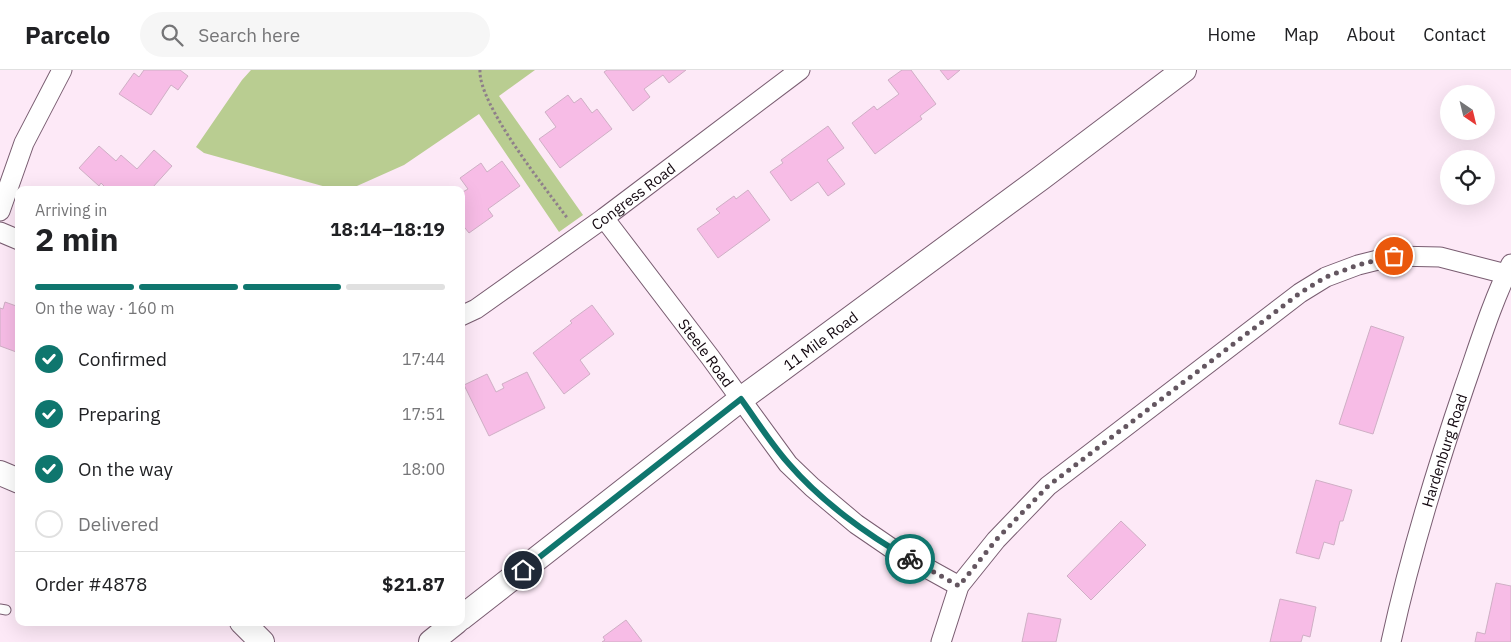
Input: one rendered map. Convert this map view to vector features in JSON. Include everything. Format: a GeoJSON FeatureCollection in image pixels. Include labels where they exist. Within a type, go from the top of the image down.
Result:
{"type":"FeatureCollection","features":[{"type":"Feature","properties":{"kind":"street"},"geometry":{"type":"LineString","coordinates":[[0,211],[24,143],[62,70]]}},
{"type":"Feature","properties":{"kind":"street","name":"Congress Road"},"geometry":{"type":"LineString","coordinates":[[465,314],[476,309],[580,236],[800,70]]}},
{"type":"Feature","properties":{"kind":"street","name":"11 Mile Road"},"geometry":{"type":"LineString","coordinates":[[465,615],[741,399],[1184,70]]}},
{"type":"Feature","properties":{"kind":"street","name":"Steele Road"},"geometry":{"type":"LineString","coordinates":[[604,218],[788,464],[856,524],[894,550],[959,586]]}},
{"type":"Feature","properties":{"kind":"street"},"geometry":{"type":"LineString","coordinates":[[0,232],[15,238]]}},
{"type":"Feature","properties":{"kind":"street"},"geometry":{"type":"LineString","coordinates":[[940,642],[959,586],[996,540],[1048,486],[1300,293],[1326,277],[1358,265],[1394,256],[1440,257],[1509,269]]}},
{"type":"Feature","properties":{"kind":"street","name":"Hardenburg Road"},"geometry":{"type":"LineString","coordinates":[[1390,642],[1400,599],[1437,469],[1479,346],[1509,269]]}},
{"type":"Feature","properties":{"kind":"street"},"geometry":{"type":"LineString","coordinates":[[0,473],[15,479]]}},
{"type":"Feature","properties":{"kind":"street"},"geometry":{"type":"LineString","coordinates":[[246,626],[262,642]]}},
{"type":"Feature","properties":{"kind":"street"},"geometry":{"type":"LineString","coordinates":[[431,642],[451,626]]}},
{"type":"Feature","properties":{"kind":"path"},"geometry":{"type":"LineString","coordinates":[[480,70],[480,79],[504,130],[580,236]]}},
{"type":"Feature","properties":{"kind":"green space"},"geometry":{"type":"Polygon","coordinates":[[[251,70],[535,70],[499,96],[583,215],[559,232],[479,114],[404,165],[357,186],[323,186],[204,153],[196,147],[242,80],[251,70]]]}},
{"type":"Feature","properties":{"kind":"building"},"geometry":{"type":"Polygon","coordinates":[[[144,70],[180,70],[188,76],[178,90],[171,85],[151,115],[119,94],[134,73],[139,77],[144,70]]]}},
{"type":"Feature","properties":{"kind":"building"},"geometry":{"type":"Polygon","coordinates":[[[607,70],[686,70],[669,83],[663,75],[644,89],[650,97],[633,111],[604,72],[607,70]]]}},
{"type":"Feature","properties":{"kind":"building"},"geometry":{"type":"Polygon","coordinates":[[[902,70],[911,70],[936,104],[920,116],[922,119],[875,154],[852,123],[874,106],[877,110],[899,94],[888,80],[902,70]]]}},
{"type":"Feature","properties":{"kind":"building"},"geometry":{"type":"Polygon","coordinates":[[[940,70],[960,70],[948,80],[940,70]]]}},
{"type":"Feature","properties":{"kind":"building"},"geometry":{"type":"Polygon","coordinates":[[[568,95],[574,103],[581,98],[592,113],[597,109],[612,129],[560,168],[539,139],[556,127],[545,112],[568,95]]]}},
{"type":"Feature","properties":{"kind":"building"},"geometry":{"type":"Polygon","coordinates":[[[828,126],[844,148],[827,160],[845,184],[828,196],[818,182],[791,201],[770,172],[783,163],[781,160],[828,126]]]}},
{"type":"Feature","properties":{"kind":"building"},"geometry":{"type":"Polygon","coordinates":[[[99,146],[116,161],[121,155],[137,169],[154,150],[172,166],[154,186],[104,186],[101,183],[99,186],[79,168],[99,146]]]}},
{"type":"Feature","properties":{"kind":"building"},"geometry":{"type":"Polygon","coordinates":[[[502,161],[520,186],[488,209],[493,216],[469,233],[465,228],[465,191],[468,189],[460,178],[481,163],[487,172],[502,161]]]}},
{"type":"Feature","properties":{"kind":"building"},"geometry":{"type":"Polygon","coordinates":[[[748,190],[770,220],[718,258],[697,229],[720,213],[716,209],[734,196],[736,199],[748,190]]]}},
{"type":"Feature","properties":{"kind":"building"},"geometry":{"type":"Polygon","coordinates":[[[5,302],[15,306],[15,352],[0,346],[0,308],[3,309],[5,302]]]}},
{"type":"Feature","properties":{"kind":"building"},"geometry":{"type":"Polygon","coordinates":[[[592,305],[614,334],[580,360],[590,374],[564,394],[533,353],[592,305]]]}},
{"type":"Feature","properties":{"kind":"building"},"geometry":{"type":"Polygon","coordinates":[[[1371,326],[1404,337],[1373,434],[1339,424],[1371,326]]]}},
{"type":"Feature","properties":{"kind":"building"},"geometry":{"type":"Polygon","coordinates":[[[527,372],[545,408],[489,436],[465,385],[487,374],[496,392],[504,388],[502,384],[527,372]]]}},
{"type":"Feature","properties":{"kind":"building"},"geometry":{"type":"Polygon","coordinates":[[[1316,480],[1352,490],[1343,521],[1340,521],[1334,545],[1324,542],[1319,559],[1296,553],[1316,480]]]}},
{"type":"Feature","properties":{"kind":"building"},"geometry":{"type":"Polygon","coordinates":[[[1121,521],[1146,545],[1091,600],[1067,576],[1121,521]]]}},
{"type":"Feature","properties":{"kind":"building"},"geometry":{"type":"Polygon","coordinates":[[[1496,583],[1511,586],[1511,642],[1475,642],[1477,632],[1485,634],[1496,583]]]}},
{"type":"Feature","properties":{"kind":"building"},"geometry":{"type":"Polygon","coordinates":[[[1280,599],[1316,607],[1310,637],[1303,635],[1301,642],[1270,642],[1280,599]]]}},
{"type":"Feature","properties":{"kind":"building"},"geometry":{"type":"Polygon","coordinates":[[[1028,613],[1061,619],[1056,642],[1022,642],[1028,613]]]}},
{"type":"Feature","properties":{"kind":"building"},"geometry":{"type":"Polygon","coordinates":[[[626,620],[642,641],[602,642],[605,640],[603,637],[626,620]]]}},
{"type":"Feature","properties":{"kind":"way so far"},"geometry":{"type":"LineString","coordinates":[[910,559],[959,586],[996,540],[1048,486],[1300,293],[1326,277],[1358,265],[1394,256]]}},
{"type":"Feature","properties":{"kind":"route"},"geometry":{"type":"LineString","coordinates":[[523,570],[741,399],[788,464],[812,487],[856,524],[910,559]]}}]}
